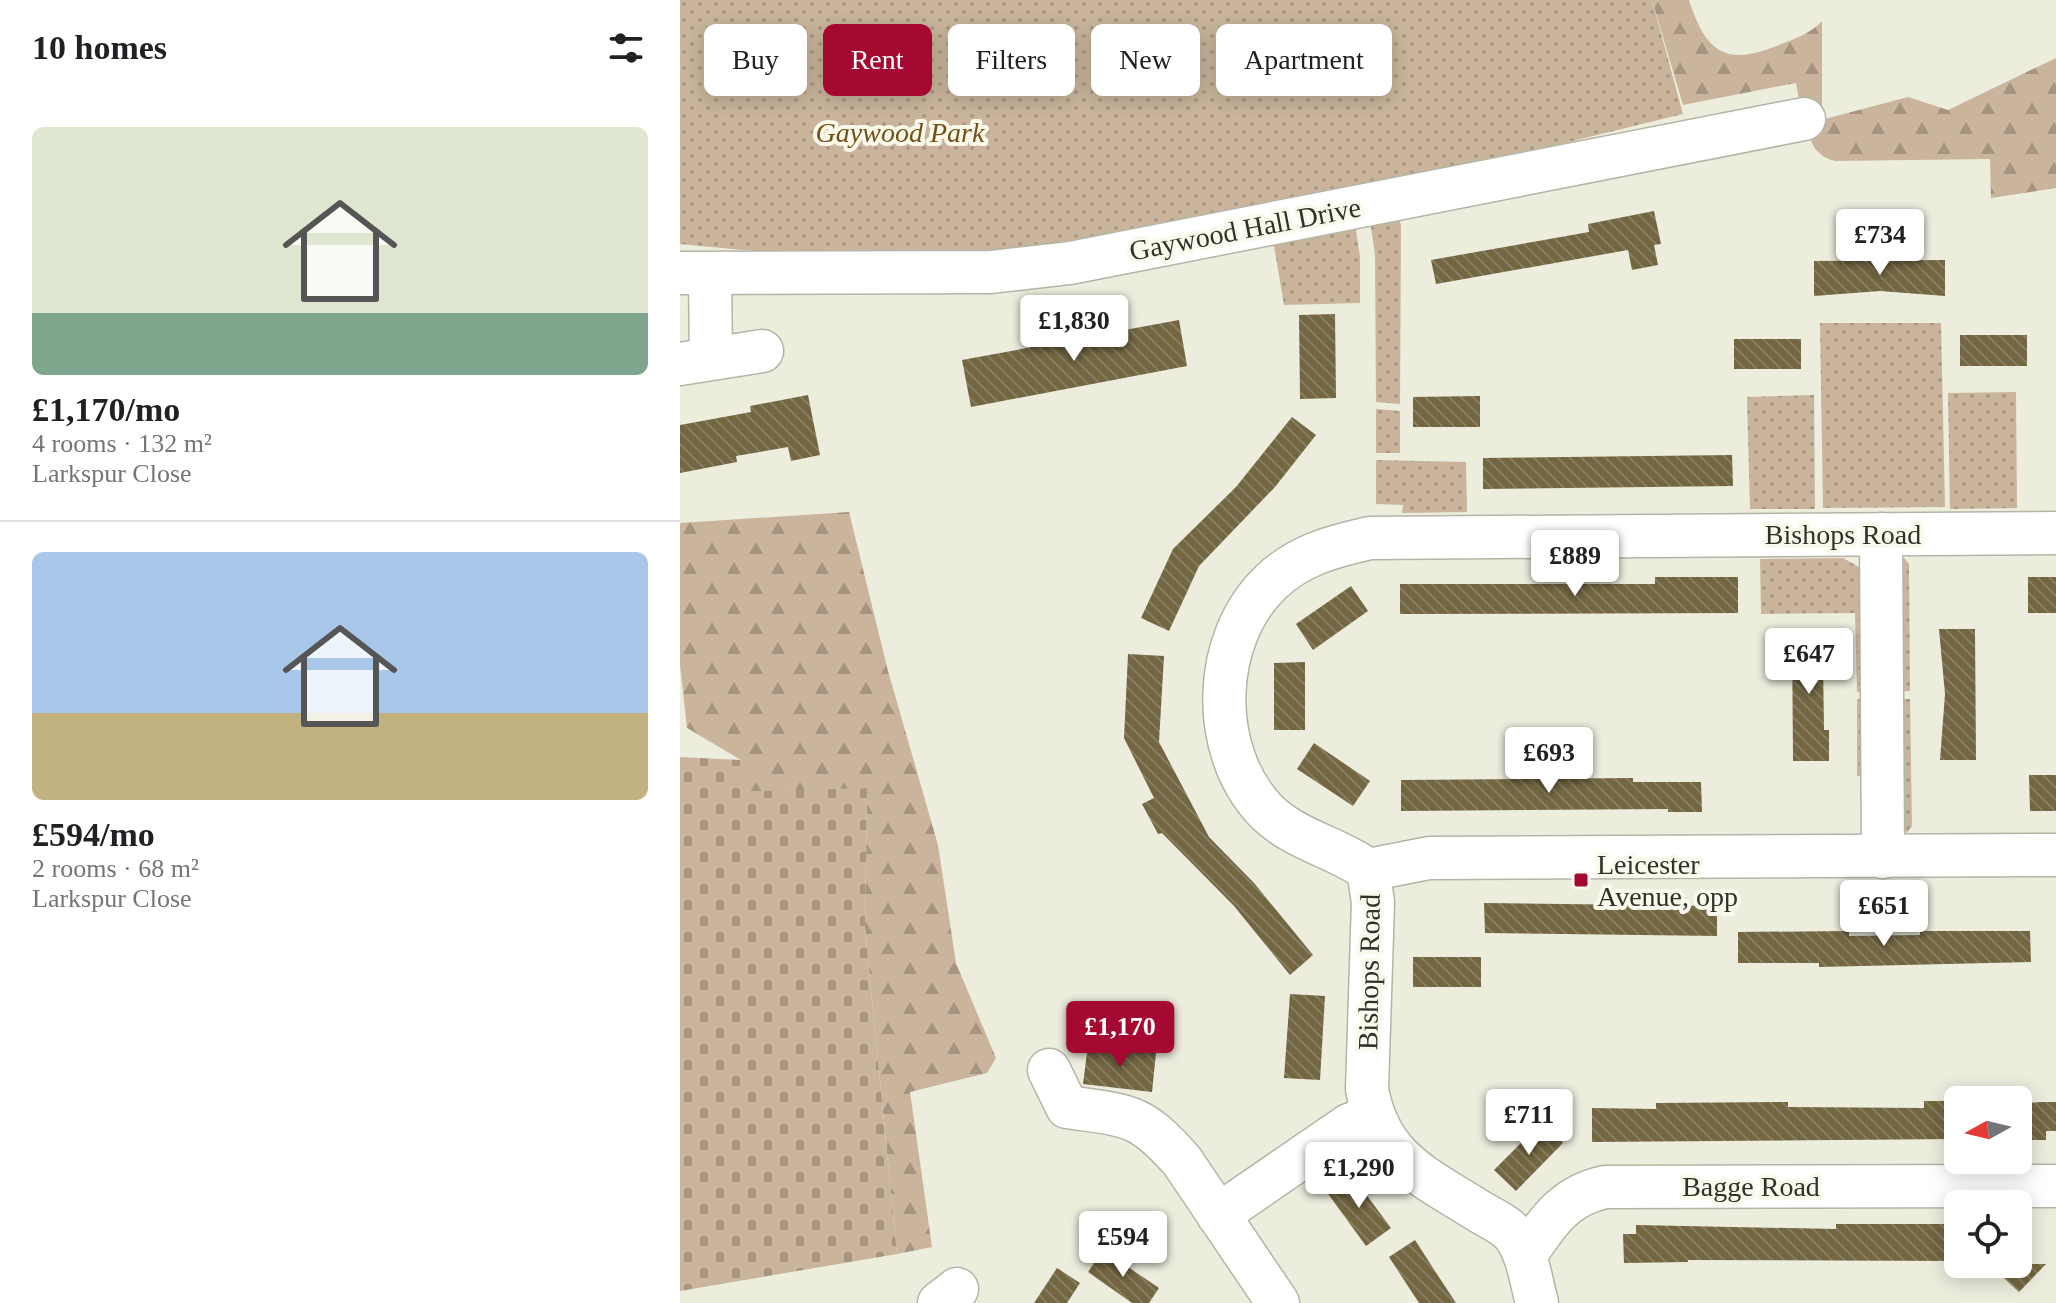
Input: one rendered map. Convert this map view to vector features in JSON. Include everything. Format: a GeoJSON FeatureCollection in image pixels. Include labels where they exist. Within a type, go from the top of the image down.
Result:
{"type":"FeatureCollection","features":[{"type":"Feature","properties":{"kind":"street","name":"Gaywood Hall Drive"},"geometry":{"type":"LineString","coordinates":[[695,274],[991,272],[1070,263],[1804,119]]}},
{"type":"Feature","properties":{"kind":"street"},"geometry":{"type":"LineString","coordinates":[[695,274],[696,361],[762,351]]}},
{"type":"Feature","properties":{"kind":"street","name":"Bishops Road"},"geometry":{"type":"LineString","coordinates":[[1525,1256],[1512,1233],[1405,1164],[1382,1138],[1372,1116],[1367,1089],[1373,902],[1368,870],[1346,855],[1283,827],[1242,778],[1228,743],[1224,699],[1232,652],[1245,617],[1271,582],[1302,560],[1331,547],[1370,538],[2056,533]]}},
{"type":"Feature","properties":{"kind":"street"},"geometry":{"type":"LineString","coordinates":[[1881,534],[1883,857]]}},
{"type":"Feature","properties":{"kind":"street"},"geometry":{"type":"LineString","coordinates":[[1368,870],[1429,858],[2056,855]]}},
{"type":"Feature","properties":{"kind":"street"},"geometry":{"type":"LineString","coordinates":[[1049,1070],[1067,1107],[1141,1121],[1182,1161],[1278,1303]]}},
{"type":"Feature","properties":{"kind":"street"},"geometry":{"type":"LineString","coordinates":[[1218,1215],[1349,1125],[1372,1116]]}},
{"type":"Feature","properties":{"kind":"street","name":"Bagge Road"},"geometry":{"type":"LineString","coordinates":[[1525,1256],[1551,1216],[1585,1191],[1605,1187],[2056,1186]]}},
{"type":"Feature","properties":{"kind":"street"},"geometry":{"type":"LineString","coordinates":[[1525,1256],[1537,1303]]}},
{"type":"Feature","properties":{"kind":"green space","name":"Gaywood Park"},"geometry":{"type":"Polygon","coordinates":[[[680,0],[1652,0],[1683,114],[1303,207],[901,265],[680,244],[680,0]]]}},
{"type":"Feature","properties":{"kind":"green space"},"geometry":{"type":"Polygon","coordinates":[[[1652,0],[1689,0],[1711,43],[1720,51],[1732,54],[1761,52],[1808,32],[1822,21],[1822,108],[1801,111],[1796,83],[1683,105],[1652,0]]]}},
{"type":"Feature","properties":{"kind":"green space"},"geometry":{"type":"Polygon","coordinates":[[[2056,58],[2056,188],[1991,198],[1990,159],[1835,161],[1818,152],[1806,124],[1908,97],[1948,110],[2056,58]]]}},
{"type":"Feature","properties":{"kind":"green space"},"geometry":{"type":"Polygon","coordinates":[[[1399,216],[1400,404],[1376,402],[1375,254],[1370,221],[1399,216]]]}},
{"type":"Feature","properties":{"kind":"green space"},"geometry":{"type":"Polygon","coordinates":[[[1355,224],[1360,257],[1360,303],[1284,305],[1273,240],[1355,224]]]}},
{"type":"Feature","properties":{"kind":"green space"},"geometry":{"type":"Polygon","coordinates":[[[1820,323],[1941,323],[1945,507],[1823,508],[1820,323]]]}},
{"type":"Feature","properties":{"kind":"green space"},"geometry":{"type":"Polygon","coordinates":[[[2016,392],[2017,508],[1950,509],[1948,393],[2016,392]]]}},
{"type":"Feature","properties":{"kind":"green space"},"geometry":{"type":"Polygon","coordinates":[[[1814,395],[1815,509],[1750,509],[1747,397],[1814,395]]]}},
{"type":"Feature","properties":{"kind":"green space"},"geometry":{"type":"Polygon","coordinates":[[[1376,409],[1400,411],[1400,453],[1376,453],[1376,409]]]}},
{"type":"Feature","properties":{"kind":"green space"},"geometry":{"type":"Polygon","coordinates":[[[1376,460],[1466,462],[1467,512],[1402,513],[1403,505],[1376,504],[1376,460]]]}},
{"type":"Feature","properties":{"kind":"green space"},"geometry":{"type":"Polygon","coordinates":[[[849,512],[888,671],[938,845],[956,963],[996,1058],[987,1073],[910,1092],[932,1247],[897,1254],[865,928],[867,789],[741,792],[741,760],[687,728],[680,665],[680,523],[849,512]]]}},
{"type":"Feature","properties":{"kind":"green space"},"geometry":{"type":"Polygon","coordinates":[[[1843,558],[1859,567],[1866,580],[1877,691],[1857,692],[1855,613],[1761,614],[1760,559],[1843,558]]]}},
{"type":"Feature","properties":{"kind":"green space"},"geometry":{"type":"Polygon","coordinates":[[[1904,558],[1909,564],[1910,691],[1891,692],[1898,564],[1904,558]]]}},
{"type":"Feature","properties":{"kind":"green space"},"geometry":{"type":"Polygon","coordinates":[[[1857,699],[1877,699],[1878,776],[1857,776],[1857,699]]]}},
{"type":"Feature","properties":{"kind":"green space"},"geometry":{"type":"Polygon","coordinates":[[[1891,699],[1910,699],[1912,826],[1907,833],[1901,827],[1891,699]]]}},
{"type":"Feature","properties":{"kind":"green space"},"geometry":{"type":"Polygon","coordinates":[[[680,757],[741,760],[742,792],[867,788],[865,928],[897,1254],[680,1291],[680,757]]]}},
{"type":"Feature","properties":{"kind":"building"},"geometry":{"type":"Polygon","coordinates":[[[1654,211],[1661,244],[1654,245],[1658,265],[1632,270],[1628,250],[1436,284],[1431,260],[1589,232],[1588,224],[1654,211]]]}},
{"type":"Feature","properties":{"kind":"building"},"geometry":{"type":"Polygon","coordinates":[[[1945,260],[1945,296],[1880,291],[1814,296],[1814,261],[1945,260]]]}},
{"type":"Feature","properties":{"kind":"building"},"geometry":{"type":"Polygon","coordinates":[[[1335,314],[1336,398],[1300,399],[1299,315],[1335,314]]]}},
{"type":"Feature","properties":{"kind":"building"},"geometry":{"type":"Polygon","coordinates":[[[1179,320],[1187,366],[971,407],[962,360],[1179,320]]]}},
{"type":"Feature","properties":{"kind":"building"},"geometry":{"type":"Polygon","coordinates":[[[1960,335],[2027,335],[2027,366],[1960,366],[1960,335]]]}},
{"type":"Feature","properties":{"kind":"building"},"geometry":{"type":"Polygon","coordinates":[[[1734,339],[1801,339],[1801,369],[1734,369],[1734,339]]]}},
{"type":"Feature","properties":{"kind":"building"},"geometry":{"type":"Polygon","coordinates":[[[808,395],[820,455],[791,461],[788,447],[736,456],[737,462],[680,473],[680,425],[751,412],[750,406],[808,395]]]}},
{"type":"Feature","properties":{"kind":"building"},"geometry":{"type":"Polygon","coordinates":[[[1480,396],[1480,427],[1413,427],[1413,397],[1480,396]]]}},
{"type":"Feature","properties":{"kind":"building"},"geometry":{"type":"Polygon","coordinates":[[[1292,417],[1316,435],[1275,487],[1199,566],[1169,631],[1141,618],[1173,549],[1236,487],[1292,417]]]}},
{"type":"Feature","properties":{"kind":"building"},"geometry":{"type":"Polygon","coordinates":[[[1732,455],[1733,486],[1483,489],[1483,458],[1732,455]]]}},
{"type":"Feature","properties":{"kind":"building"},"geometry":{"type":"Polygon","coordinates":[[[1655,577],[1738,577],[1738,613],[1400,614],[1400,584],[1655,584],[1655,577]]]}},
{"type":"Feature","properties":{"kind":"building"},"geometry":{"type":"Polygon","coordinates":[[[2028,577],[2056,577],[2056,613],[2028,613],[2028,577]]]}},
{"type":"Feature","properties":{"kind":"building"},"geometry":{"type":"Polygon","coordinates":[[[1351,586],[1368,611],[1313,650],[1296,624],[1351,586]]]}},
{"type":"Feature","properties":{"kind":"building"},"geometry":{"type":"Polygon","coordinates":[[[1939,629],[1975,629],[1976,760],[1940,760],[1945,694],[1939,629]]]}},
{"type":"Feature","properties":{"kind":"building"},"geometry":{"type":"Polygon","coordinates":[[[1792,630],[1828,630],[1828,659],[1823,660],[1824,730],[1829,730],[1829,761],[1793,761],[1792,630]]]}},
{"type":"Feature","properties":{"kind":"building"},"geometry":{"type":"Polygon","coordinates":[[[1128,654],[1164,656],[1159,742],[1209,837],[1254,883],[1313,955],[1290,975],[1234,906],[1162,833],[1158,834],[1142,804],[1154,798],[1124,738],[1128,654]]]}},
{"type":"Feature","properties":{"kind":"building"},"geometry":{"type":"Polygon","coordinates":[[[1305,662],[1305,730],[1274,730],[1274,663],[1305,662]]]}},
{"type":"Feature","properties":{"kind":"building"},"geometry":{"type":"Polygon","coordinates":[[[1314,743],[1370,781],[1353,806],[1297,769],[1314,743]]]}},
{"type":"Feature","properties":{"kind":"building"},"geometry":{"type":"Polygon","coordinates":[[[2029,775],[2056,775],[2056,811],[2030,811],[2029,775]]]}},
{"type":"Feature","properties":{"kind":"building"},"geometry":{"type":"Polygon","coordinates":[[[1633,778],[1633,782],[1701,782],[1702,812],[1668,812],[1668,809],[1401,811],[1401,780],[1633,778]]]}},
{"type":"Feature","properties":{"kind":"building"},"geometry":{"type":"Polygon","coordinates":[[[1484,903],[1717,906],[1717,936],[1485,933],[1484,903]]]}},
{"type":"Feature","properties":{"kind":"building"},"geometry":{"type":"Polygon","coordinates":[[[1849,931],[1849,936],[1920,935],[1920,931],[2030,931],[2031,962],[1819,967],[1819,963],[1738,963],[1738,932],[1849,931]]]}},
{"type":"Feature","properties":{"kind":"building"},"geometry":{"type":"Polygon","coordinates":[[[1413,957],[1481,957],[1481,987],[1413,987],[1413,957]]]}},
{"type":"Feature","properties":{"kind":"building"},"geometry":{"type":"Polygon","coordinates":[[[1290,994],[1325,996],[1320,1080],[1284,1078],[1290,994]]]}},
{"type":"Feature","properties":{"kind":"building"},"geometry":{"type":"Polygon","coordinates":[[[1088,1045],[1156,1053],[1152,1092],[1083,1084],[1088,1045]]]}},
{"type":"Feature","properties":{"kind":"building"},"geometry":{"type":"Polygon","coordinates":[[[1924,1101],[1944,1101],[1944,1139],[1592,1142],[1592,1108],[1656,1109],[1656,1103],[1788,1102],[1788,1107],[1924,1108],[1924,1101]]]}},
{"type":"Feature","properties":{"kind":"building"},"geometry":{"type":"Polygon","coordinates":[[[2056,1102],[2056,1131],[2046,1131],[2046,1140],[2032,1140],[2032,1103],[2056,1102]]]}},
{"type":"Feature","properties":{"kind":"building"},"geometry":{"type":"Polygon","coordinates":[[[1542,1122],[1563,1143],[1516,1191],[1494,1170],[1542,1122]]]}},
{"type":"Feature","properties":{"kind":"building"},"geometry":{"type":"Polygon","coordinates":[[[1351,1174],[1391,1228],[1366,1246],[1326,1191],[1351,1174]]]}},
{"type":"Feature","properties":{"kind":"building"},"geometry":{"type":"Polygon","coordinates":[[[1836,1224],[1944,1224],[1944,1261],[1688,1260],[1624,1263],[1623,1234],[1636,1234],[1636,1225],[1836,1229],[1836,1224]]]}},
{"type":"Feature","properties":{"kind":"building"},"geometry":{"type":"Polygon","coordinates":[[[1415,1240],[1456,1303],[1419,1303],[1389,1257],[1415,1240]]]}},
{"type":"Feature","properties":{"kind":"building"},"geometry":{"type":"Polygon","coordinates":[[[1103,1250],[1159,1288],[1149,1303],[1132,1303],[1088,1272],[1103,1250]]]}},
{"type":"Feature","properties":{"kind":"building"},"geometry":{"type":"Polygon","coordinates":[[[2032,1264],[2046,1264],[2019,1292],[2004,1278],[2032,1278],[2032,1264]]]}},
{"type":"Feature","properties":{"kind":"building"},"geometry":{"type":"Polygon","coordinates":[[[1057,1268],[1080,1283],[1067,1303],[1034,1303],[1057,1268]]]}},
{"type":"Feature","properties":{"kind":"place","name":"Leicester Avenue, opp"},"geometry":{"type":"Point","coordinates":[1581,880]}}]}
